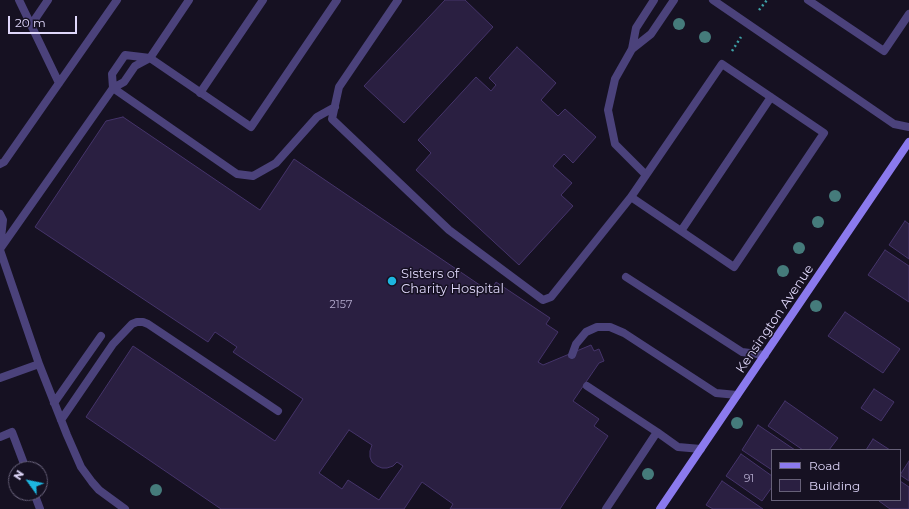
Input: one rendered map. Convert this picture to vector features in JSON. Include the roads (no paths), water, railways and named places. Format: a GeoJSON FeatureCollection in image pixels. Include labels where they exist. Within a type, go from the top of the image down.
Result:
{"type":"FeatureCollection","features":[{"type":"Feature","properties":{"kind":"street","name":"Kensington Avenue"},"geometry":{"type":"LineString","coordinates":[[660,509],[909,142]]}},
{"type":"Feature","properties":{"kind":"lane"},"geometry":{"type":"LineString","coordinates":[[19,0],[59,83]]}},
{"type":"Feature","properties":{"kind":"lane"},"geometry":{"type":"LineString","coordinates":[[31,25],[48,0]]}},
{"type":"Feature","properties":{"kind":"lane"},"geometry":{"type":"LineString","coordinates":[[0,164],[4,162],[117,0]]}},
{"type":"Feature","properties":{"kind":"lane"},"geometry":{"type":"LineString","coordinates":[[0,249],[113,88],[124,82],[135,66],[150,58],[189,0]]}},
{"type":"Feature","properties":{"kind":"lane"},"geometry":{"type":"LineString","coordinates":[[200,92],[263,0]]}},
{"type":"Feature","properties":{"kind":"lane"},"geometry":{"type":"LineString","coordinates":[[113,88],[112,74],[126,55],[150,58],[251,127],[337,0]]}},
{"type":"Feature","properties":{"kind":"lane"},"geometry":{"type":"LineString","coordinates":[[398,0],[339,87],[332,119],[450,230],[543,300],[551,297],[630,197],[722,64],[824,133],[734,267],[630,197]]}},
{"type":"Feature","properties":{"kind":"lane"},"geometry":{"type":"LineString","coordinates":[[646,175],[615,144],[608,110],[615,79],[632,49],[636,28],[654,0]]}},
{"type":"Feature","properties":{"kind":"lane"},"geometry":{"type":"LineString","coordinates":[[632,49],[651,34],[674,0]]}},
{"type":"Feature","properties":{"kind":"lane"},"geometry":{"type":"LineString","coordinates":[[712,0],[894,124],[909,127]]}},
{"type":"Feature","properties":{"kind":"lane"},"geometry":{"type":"LineString","coordinates":[[808,0],[884,51],[909,14]]}},
{"type":"Feature","properties":{"kind":"lane"},"geometry":{"type":"LineString","coordinates":[[113,88],[237,174],[253,176],[276,163],[317,117],[335,107]]}},
{"type":"Feature","properties":{"kind":"lane"},"geometry":{"type":"LineString","coordinates":[[681,231],[771,97]]}},
{"type":"Feature","properties":{"kind":"lane"},"geometry":{"type":"LineString","coordinates":[[0,214],[2,220],[0,249],[38,364],[61,420],[81,467],[99,490],[125,509]]}},
{"type":"Feature","properties":{"kind":"lane"},"geometry":{"type":"LineString","coordinates":[[626,277],[742,352],[765,355]]}},
{"type":"Feature","properties":{"kind":"lane"},"geometry":{"type":"LineString","coordinates":[[61,420],[113,344],[132,324],[137,322],[144,322],[148,324],[278,411]]}},
{"type":"Feature","properties":{"kind":"lane"},"geometry":{"type":"LineString","coordinates":[[572,355],[576,344],[586,332],[597,327],[610,327],[624,333],[716,393],[737,395]]}},
{"type":"Feature","properties":{"kind":"lane"},"geometry":{"type":"LineString","coordinates":[[54,403],[101,336]]}},
{"type":"Feature","properties":{"kind":"lane"},"geometry":{"type":"LineString","coordinates":[[0,378],[38,364]]}},
{"type":"Feature","properties":{"kind":"lane"},"geometry":{"type":"LineString","coordinates":[[587,386],[678,446],[701,449]]}},
{"type":"Feature","properties":{"kind":"lane"},"geometry":{"type":"LineString","coordinates":[[0,437],[12,432],[23,461]]}},
{"type":"Feature","properties":{"kind":"lane"},"geometry":{"type":"LineString","coordinates":[[606,509],[657,432]]}},
{"type":"Feature","properties":{"kind":"place","name":"Sisters of Charity Hospital"},"geometry":{"type":"Point","coordinates":[392,281]}}]}
